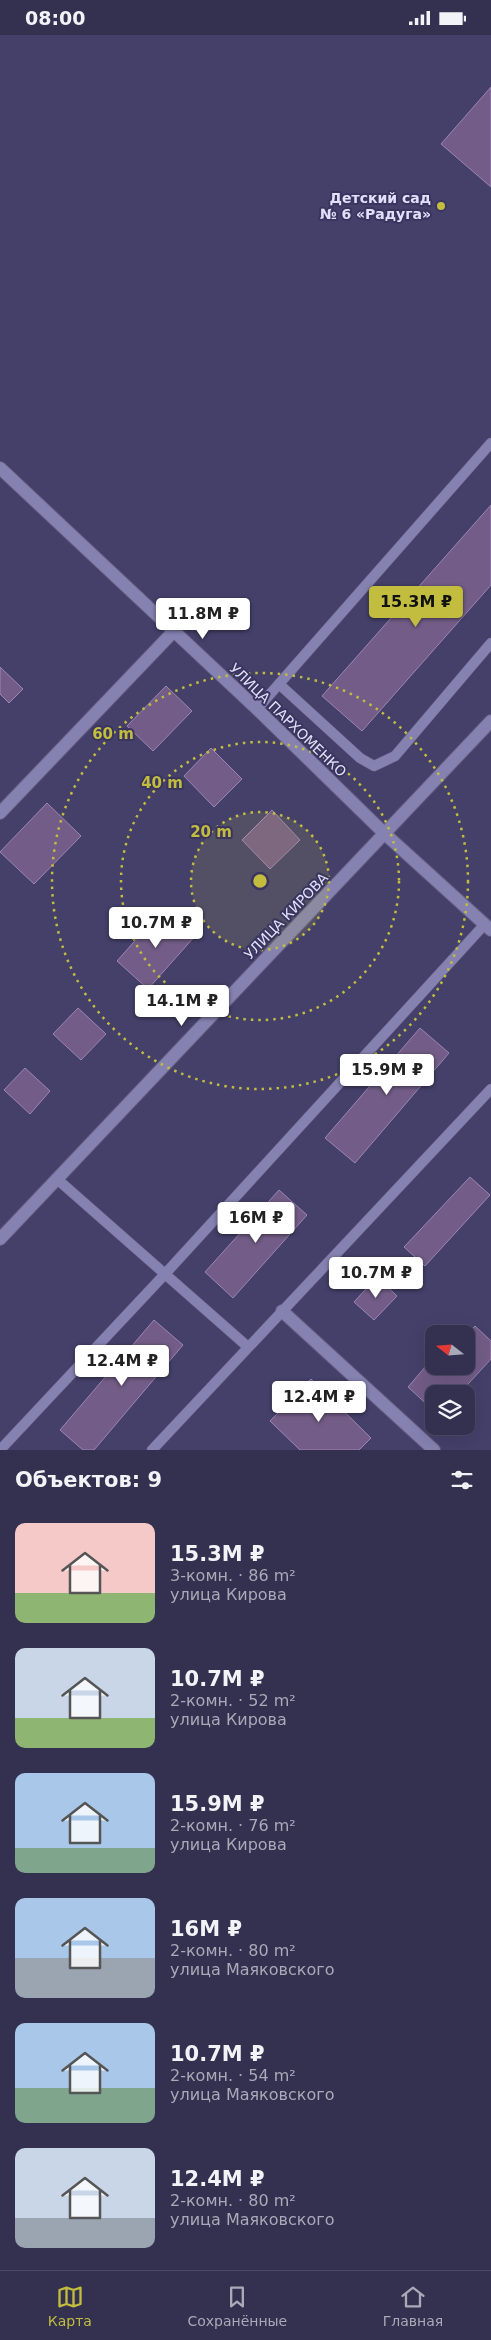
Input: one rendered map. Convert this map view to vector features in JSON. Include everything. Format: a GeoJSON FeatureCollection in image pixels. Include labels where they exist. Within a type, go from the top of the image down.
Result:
{"type":"FeatureCollection","features":[{"type":"Feature","properties":{"kind":"street","name":"УЛИЦА ПАРХОМЕНКО"},"geometry":{"type":"LineString","coordinates":[[1,471],[257,709],[384,834],[488,927]]}},
{"type":"Feature","properties":{"kind":"street"},"geometry":{"type":"LineString","coordinates":[[0,813],[174,631]]}},
{"type":"Feature","properties":{"kind":"street","name":"УЛИЦА КИРОВА"},"geometry":{"type":"LineString","coordinates":[[0,1239],[491,721]]}},
{"type":"Feature","properties":{"kind":"street"},"geometry":{"type":"LineString","coordinates":[[282,1311],[434,1450]]}},
{"type":"Feature","properties":{"kind":"lane"},"geometry":{"type":"LineString","coordinates":[[257,709],[491,443]]}},
{"type":"Feature","properties":{"kind":"lane"},"geometry":{"type":"LineString","coordinates":[[279,684],[360,758],[374,765],[395,756],[491,643]]}},
{"type":"Feature","properties":{"kind":"lane"},"geometry":{"type":"LineString","coordinates":[[0,1450],[488,927]]}},
{"type":"Feature","properties":{"kind":"lane"},"geometry":{"type":"LineString","coordinates":[[152,1450],[491,1089]]}},
{"type":"Feature","properties":{"kind":"lane"},"geometry":{"type":"LineString","coordinates":[[57,1179],[248,1347]]}},
{"type":"Feature","properties":{"kind":"building"},"geometry":{"type":"Polygon","coordinates":[[[491,87],[491,187],[441,144],[491,87]]]}},
{"type":"Feature","properties":{"kind":"building"},"geometry":{"type":"Polygon","coordinates":[[[491,505],[491,585],[362,731],[322,696],[491,505]]]}},
{"type":"Feature","properties":{"kind":"building"},"geometry":{"type":"Polygon","coordinates":[[[0,667],[23,689],[9,703],[0,694],[0,667]]]}},
{"type":"Feature","properties":{"kind":"building"},"geometry":{"type":"Polygon","coordinates":[[[166,686],[192,711],[153,751],[127,726],[166,686]]]}},
{"type":"Feature","properties":{"kind":"building"},"geometry":{"type":"Polygon","coordinates":[[[211,748],[242,779],[214,807],[184,776],[211,748]]]}},
{"type":"Feature","properties":{"kind":"building"},"geometry":{"type":"Polygon","coordinates":[[[47,803],[81,836],[34,884],[0,852],[47,803]]]}},
{"type":"Feature","properties":{"kind":"building"},"geometry":{"type":"Polygon","coordinates":[[[272,810],[300,840],[270,869],[242,840],[272,810]]]}},
{"type":"Feature","properties":{"kind":"building"},"geometry":{"type":"Polygon","coordinates":[[[164,908],[195,936],[148,989],[117,961],[164,908]]]}},
{"type":"Feature","properties":{"kind":"building"},"geometry":{"type":"Polygon","coordinates":[[[78,1008],[106,1034],[81,1060],[53,1034],[78,1008]]]}},
{"type":"Feature","properties":{"kind":"building"},"geometry":{"type":"Polygon","coordinates":[[[420,1028],[449,1053],[355,1163],[325,1138],[420,1028]]]}},
{"type":"Feature","properties":{"kind":"building"},"geometry":{"type":"Polygon","coordinates":[[[25,1068],[50,1091],[30,1114],[4,1090],[25,1068]]]}},
{"type":"Feature","properties":{"kind":"building"},"geometry":{"type":"Polygon","coordinates":[[[470,1177],[490,1195],[425,1266],[404,1247],[470,1177]]]}},
{"type":"Feature","properties":{"kind":"building"},"geometry":{"type":"Polygon","coordinates":[[[279,1190],[307,1215],[233,1298],[205,1272],[279,1190]]]}},
{"type":"Feature","properties":{"kind":"building"},"geometry":{"type":"Polygon","coordinates":[[[377,1277],[397,1296],[374,1320],[354,1302],[377,1277]]]}},
{"type":"Feature","properties":{"kind":"building"},"geometry":{"type":"Polygon","coordinates":[[[154,1320],[183,1345],[94,1450],[83,1450],[60,1430],[154,1320]]]}},
{"type":"Feature","properties":{"kind":"building"},"geometry":{"type":"Polygon","coordinates":[[[475,1326],[491,1341],[491,1359],[467,1385],[425,1385],[425,1403],[408,1387],[425,1367],[425,1375],[475,1375],[475,1326]]]}},
{"type":"Feature","properties":{"kind":"building"},"geometry":{"type":"Polygon","coordinates":[[[311,1379],[371,1438],[359,1450],[300,1450],[270,1421],[311,1379]]]}},
{"type":"Feature","properties":{"kind":"place","name":"Детский сад № 6 «Радуга»"},"geometry":{"type":"Point","coordinates":[441,206]}}]}
